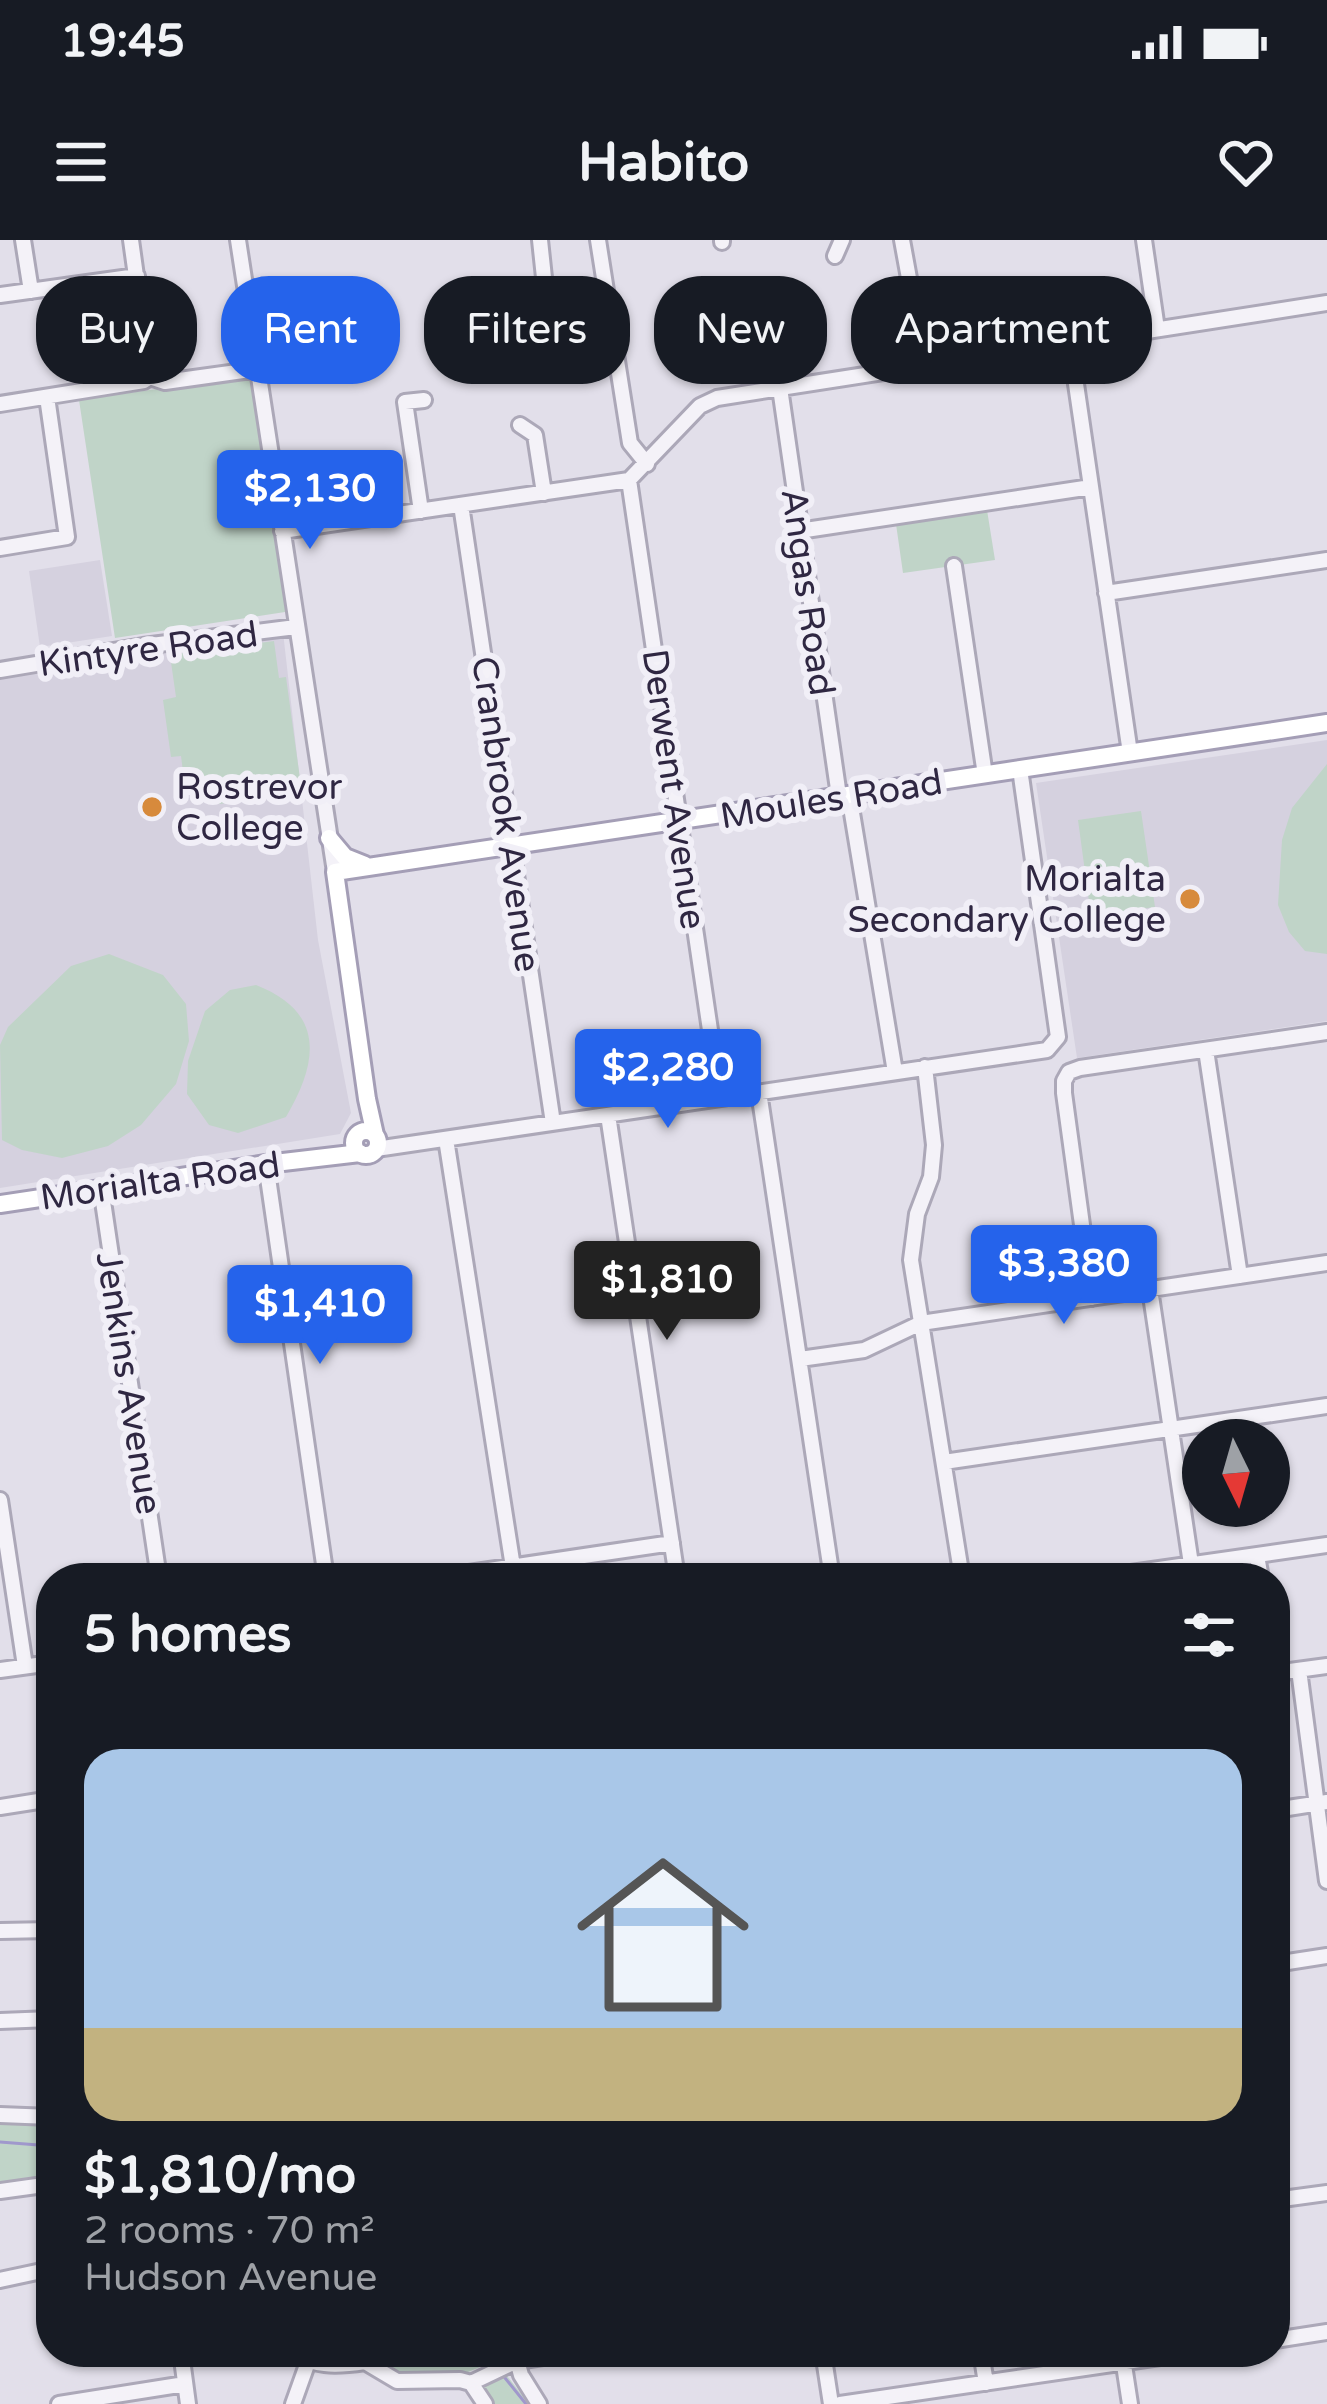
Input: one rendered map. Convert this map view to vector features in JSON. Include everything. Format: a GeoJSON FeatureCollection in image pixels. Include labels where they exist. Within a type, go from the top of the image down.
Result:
{"type":"FeatureCollection","features":[{"type":"Feature","properties":{"kind":"main road","name":"Moules Road"},"geometry":{"type":"LineString","coordinates":[[335,872],[1327,723]]}},
{"type":"Feature","properties":{"kind":"main road"},"geometry":{"type":"LineString","coordinates":[[329,838],[345,857],[372,866]]}},
{"type":"Feature","properties":{"kind":"main road"},"geometry":{"type":"LineString","coordinates":[[335,872],[367,1099],[366,1141]]}},
{"type":"Feature","properties":{"kind":"main road","name":"Morialta Road"},"geometry":{"type":"LineString","coordinates":[[0,1204],[320,1156],[366,1141]]}},
{"type":"Feature","properties":{"kind":"street"},"geometry":{"type":"LineString","coordinates":[[23,240],[31,291]]}},
{"type":"Feature","properties":{"kind":"street"},"geometry":{"type":"LineString","coordinates":[[131,240],[136,276]]}},
{"type":"Feature","properties":{"kind":"street"},"geometry":{"type":"LineString","coordinates":[[238,240],[243,276]]}},
{"type":"Feature","properties":{"kind":"street"},"geometry":{"type":"LineString","coordinates":[[540,240],[544,276]]}},
{"type":"Feature","properties":{"kind":"street"},"geometry":{"type":"LineString","coordinates":[[598,240],[630,443],[647,464]]}},
{"type":"Feature","properties":{"kind":"street"},"geometry":{"type":"LineString","coordinates":[[835,256],[842,240]]}},
{"type":"Feature","properties":{"kind":"street"},"geometry":{"type":"LineString","coordinates":[[902,240],[909,276]]}},
{"type":"Feature","properties":{"kind":"street"},"geometry":{"type":"LineString","coordinates":[[1144,240],[1157,329]]}},
{"type":"Feature","properties":{"kind":"street"},"geometry":{"type":"LineString","coordinates":[[0,295],[36,290]]}},
{"type":"Feature","properties":{"kind":"street"},"geometry":{"type":"LineString","coordinates":[[1152,330],[1327,303]]}},
{"type":"Feature","properties":{"kind":"street"},"geometry":{"type":"LineString","coordinates":[[282,531],[629,480],[707,400],[851,377]]}},
{"type":"Feature","properties":{"kind":"street"},"geometry":{"type":"LineString","coordinates":[[0,404],[126,384]]}},
{"type":"Feature","properties":{"kind":"street"},"geometry":{"type":"LineString","coordinates":[[259,384],[335,872]]}},
{"type":"Feature","properties":{"kind":"street"},"geometry":{"type":"LineString","coordinates":[[1076,384],[1130,753]]}},
{"type":"Feature","properties":{"kind":"street","name":"Angas Road"},"geometry":{"type":"LineString","coordinates":[[780,388],[799,531],[895,1072]]}},
{"type":"Feature","properties":{"kind":"street"},"geometry":{"type":"LineString","coordinates":[[0,548],[67,537],[47,397]]}},
{"type":"Feature","properties":{"kind":"street"},"geometry":{"type":"LineString","coordinates":[[421,511],[405,402],[424,400]]}},
{"type":"Feature","properties":{"kind":"street"},"geometry":{"type":"LineString","coordinates":[[520,425],[535,435],[544,493]]}},
{"type":"Feature","properties":{"kind":"street","name":"Derwent Avenue"},"geometry":{"type":"LineString","coordinates":[[629,480],[720,1098]]}},
{"type":"Feature","properties":{"kind":"street"},"geometry":{"type":"LineString","coordinates":[[799,531],[1091,487]]}},
{"type":"Feature","properties":{"kind":"street","name":"Cranbrook Avenue"},"geometry":{"type":"LineString","coordinates":[[461,505],[553,1124]]}},
{"type":"Feature","properties":{"kind":"street"},"geometry":{"type":"LineString","coordinates":[[1106,593],[1327,560]]}},
{"type":"Feature","properties":{"kind":"street"},"geometry":{"type":"LineString","coordinates":[[954,566],[986,775]]}},
{"type":"Feature","properties":{"kind":"street","name":"Kintyre Road"},"geometry":{"type":"LineString","coordinates":[[0,670],[296,627]]}},
{"type":"Feature","properties":{"kind":"street","name":"Morialta Road"},"geometry":{"type":"LineString","coordinates":[[366,1141],[446,1139],[1047,1050],[1058,1037],[1020,770]]}},
{"type":"Feature","properties":{"kind":"street"},"geometry":{"type":"LineString","coordinates":[[1092,1298],[1064,1093],[1066,1075],[1080,1068],[1327,1032]]}},
{"type":"Feature","properties":{"kind":"street"},"geometry":{"type":"LineString","coordinates":[[1206,1051],[1240,1276]]}},
{"type":"Feature","properties":{"kind":"street"},"geometry":{"type":"LineString","coordinates":[[925,1067],[934,1145],[911,1260],[960,1563]]}},
{"type":"Feature","properties":{"kind":"street"},"geometry":{"type":"LineString","coordinates":[[759,1092],[830,1563]]}},
{"type":"Feature","properties":{"kind":"street"},"geometry":{"type":"LineString","coordinates":[[608,1115],[675,1563]]}},
{"type":"Feature","properties":{"kind":"street"},"geometry":{"type":"LineString","coordinates":[[446,1139],[512,1563]]}},
{"type":"Feature","properties":{"kind":"street"},"geometry":{"type":"LineString","coordinates":[[266,1164],[324,1563]]}},
{"type":"Feature","properties":{"kind":"street","name":"Jenkins Avenue"},"geometry":{"type":"LineString","coordinates":[[100,1188],[157,1563]]}},
{"type":"Feature","properties":{"kind":"street"},"geometry":{"type":"LineString","coordinates":[[800,1359],[864,1349],[922,1323],[1327,1263]]}},
{"type":"Feature","properties":{"kind":"street"},"geometry":{"type":"LineString","coordinates":[[1150,1289],[1191,1563]]}},
{"type":"Feature","properties":{"kind":"street"},"geometry":{"type":"LineString","coordinates":[[944,1462],[1327,1406]]}},
{"type":"Feature","properties":{"kind":"street"},"geometry":{"type":"LineString","coordinates":[[0,1500],[26,1666]]}},
{"type":"Feature","properties":{"kind":"street"},"geometry":{"type":"LineString","coordinates":[[540,1563],[672,1543]]}},
{"type":"Feature","properties":{"kind":"street"},"geometry":{"type":"LineString","coordinates":[[1199,1563],[1327,1545]]}},
{"type":"Feature","properties":{"kind":"street"},"geometry":{"type":"LineString","coordinates":[[1258,1556],[1259,1563]]}},
{"type":"Feature","properties":{"kind":"street"},"geometry":{"type":"LineString","coordinates":[[0,1670],[36,1665]]}},
{"type":"Feature","properties":{"kind":"street"},"geometry":{"type":"LineString","coordinates":[[1290,1671],[1327,1666]]}},
{"type":"Feature","properties":{"kind":"street"},"geometry":{"type":"LineString","coordinates":[[1299,1670],[1322,1803],[1327,1881]]}},
{"type":"Feature","properties":{"kind":"street"},"geometry":{"type":"LineString","coordinates":[[0,1807],[36,1801]]}},
{"type":"Feature","properties":{"kind":"street"},"geometry":{"type":"LineString","coordinates":[[1290,1808],[1322,1803]]}},
{"type":"Feature","properties":{"kind":"street"},"geometry":{"type":"LineString","coordinates":[[0,1931],[36,1930]]}},
{"type":"Feature","properties":{"kind":"street"},"geometry":{"type":"LineString","coordinates":[[1290,1962],[1327,1956]]}},
{"type":"Feature","properties":{"kind":"street"},"geometry":{"type":"LineString","coordinates":[[0,2021],[36,2020]]}},
{"type":"Feature","properties":{"kind":"street"},"geometry":{"type":"LineString","coordinates":[[0,2115],[36,2116]]}},
{"type":"Feature","properties":{"kind":"street"},"geometry":{"type":"LineString","coordinates":[[0,2191],[36,2186]]}},
{"type":"Feature","properties":{"kind":"street"},"geometry":{"type":"LineString","coordinates":[[1290,2198],[1327,2193]]}},
{"type":"Feature","properties":{"kind":"street"},"geometry":{"type":"LineString","coordinates":[[0,2280],[36,2272]]}},
{"type":"Feature","properties":{"kind":"street"},"geometry":{"type":"LineString","coordinates":[[1290,2338],[1327,2332]]}},
{"type":"Feature","properties":{"kind":"street"},"geometry":{"type":"LineString","coordinates":[[183,2367],[188,2404]]}},
{"type":"Feature","properties":{"kind":"street"},"geometry":{"type":"LineString","coordinates":[[293,2404],[306,2367]]}},
{"type":"Feature","properties":{"kind":"street"},"geometry":{"type":"LineString","coordinates":[[373,2367],[397,2381],[471,2383],[504,2367]]}},
{"type":"Feature","properties":{"kind":"street"},"geometry":{"type":"LineString","coordinates":[[519,2367],[538,2404]]}},
{"type":"Feature","properties":{"kind":"street"},"geometry":{"type":"LineString","coordinates":[[825,2367],[831,2404]]}},
{"type":"Feature","properties":{"kind":"street"},"geometry":{"type":"LineString","coordinates":[[983,2367],[986,2383]]}},
{"type":"Feature","properties":{"kind":"street"},"geometry":{"type":"LineString","coordinates":[[840,2404],[1070,2367]]}},
{"type":"Feature","properties":{"kind":"street"},"geometry":{"type":"LineString","coordinates":[[1124,2367],[1130,2404]]}},
{"type":"Feature","properties":{"kind":"street"},"geometry":{"type":"LineString","coordinates":[[471,2383],[485,2404]]}},
{"type":"Feature","properties":{"kind":"street"},"geometry":{"type":"LineString","coordinates":[[58,2404],[185,2384]]}},
{"type":"Feature","properties":{"kind":"street"},"geometry":{"type":"LineString","coordinates":[[956,2387],[958,2404]]}},
{"type":"Feature","properties":{"kind":"shaded area"},"geometry":{"type":"Polygon","coordinates":[[[100,560],[112,636],[40,647],[29,571],[100,560]]]}},
{"type":"Feature","properties":{"kind":"shaded area","name":"Rostrevor College"},"geometry":{"type":"Polygon","coordinates":[[[283,632],[318,940],[351,1113],[340,1134],[0,1188],[0,674],[66,672],[283,632]]]}},
{"type":"Feature","properties":{"kind":"shaded area","name":"Morialta Secondary College"},"geometry":{"type":"Polygon","coordinates":[[[1327,740],[1327,1021],[1077,1058],[1036,783],[1327,740]]]}},
{"type":"Feature","properties":{"kind":"green space"},"geometry":{"type":"Polygon","coordinates":[[[221,380],[221,384],[255,384],[288,609],[115,638],[79,400],[221,380]]]}},
{"type":"Feature","properties":{"kind":"green space"},"geometry":{"type":"Polygon","coordinates":[[[987,510],[995,560],[903,573],[896,524],[987,510]]]}},
{"type":"Feature","properties":{"kind":"green space"},"geometry":{"type":"Polygon","coordinates":[[[274,641],[279,678],[286,677],[302,793],[219,804],[217,791],[186,795],[181,756],[171,757],[163,700],[176,697],[170,655],[274,641]]]}},
{"type":"Feature","properties":{"kind":"green space"},"geometry":{"type":"Polygon","coordinates":[[[1327,764],[1327,954],[1305,951],[1289,932],[1278,905],[1282,840],[1292,808],[1327,764]]]}},
{"type":"Feature","properties":{"kind":"green space"},"geometry":{"type":"Polygon","coordinates":[[[1141,811],[1155,907],[1091,916],[1078,820],[1141,811]]]}},
{"type":"Feature","properties":{"kind":"green space"},"geometry":{"type":"Polygon","coordinates":[[[109,954],[163,975],[186,1004],[189,1041],[176,1084],[141,1125],[108,1146],[62,1158],[22,1150],[2,1140],[0,1045],[8,1027],[71,966],[109,954]]]}},
{"type":"Feature","properties":{"kind":"green space"},"geometry":{"type":"Polygon","coordinates":[[[256,985],[278,996],[305,1024],[309,1058],[286,1117],[238,1133],[209,1125],[187,1094],[188,1061],[205,1011],[230,990],[256,985]]]}},
{"type":"Feature","properties":{"kind":"green space"},"geometry":{"type":"Polygon","coordinates":[[[0,2117],[36,2117],[36,2180],[0,2184],[0,2117]]]}},
{"type":"Feature","properties":{"kind":"green space"},"geometry":{"type":"Polygon","coordinates":[[[384,2367],[480,2367],[461,2375],[410,2377],[384,2367]]]}},
{"type":"Feature","properties":{"kind":"green space"},"geometry":{"type":"Polygon","coordinates":[[[504,2372],[529,2404],[489,2404],[479,2383],[504,2372]]]}},
{"type":"Feature","properties":{"kind":"waterway"},"geometry":{"type":"LineString","coordinates":[[0,2142],[36,2145]]}},
{"type":"Feature","properties":{"kind":"waterway"},"geometry":{"type":"LineString","coordinates":[[501,2373],[526,2404]]}},
{"type":"Feature","properties":{"kind":"place","name":"Rostrevor College"},"geometry":{"type":"Point","coordinates":[152,807]}},
{"type":"Feature","properties":{"kind":"place","name":"Morialta Secondary College"},"geometry":{"type":"Point","coordinates":[1190,899]}}]}
